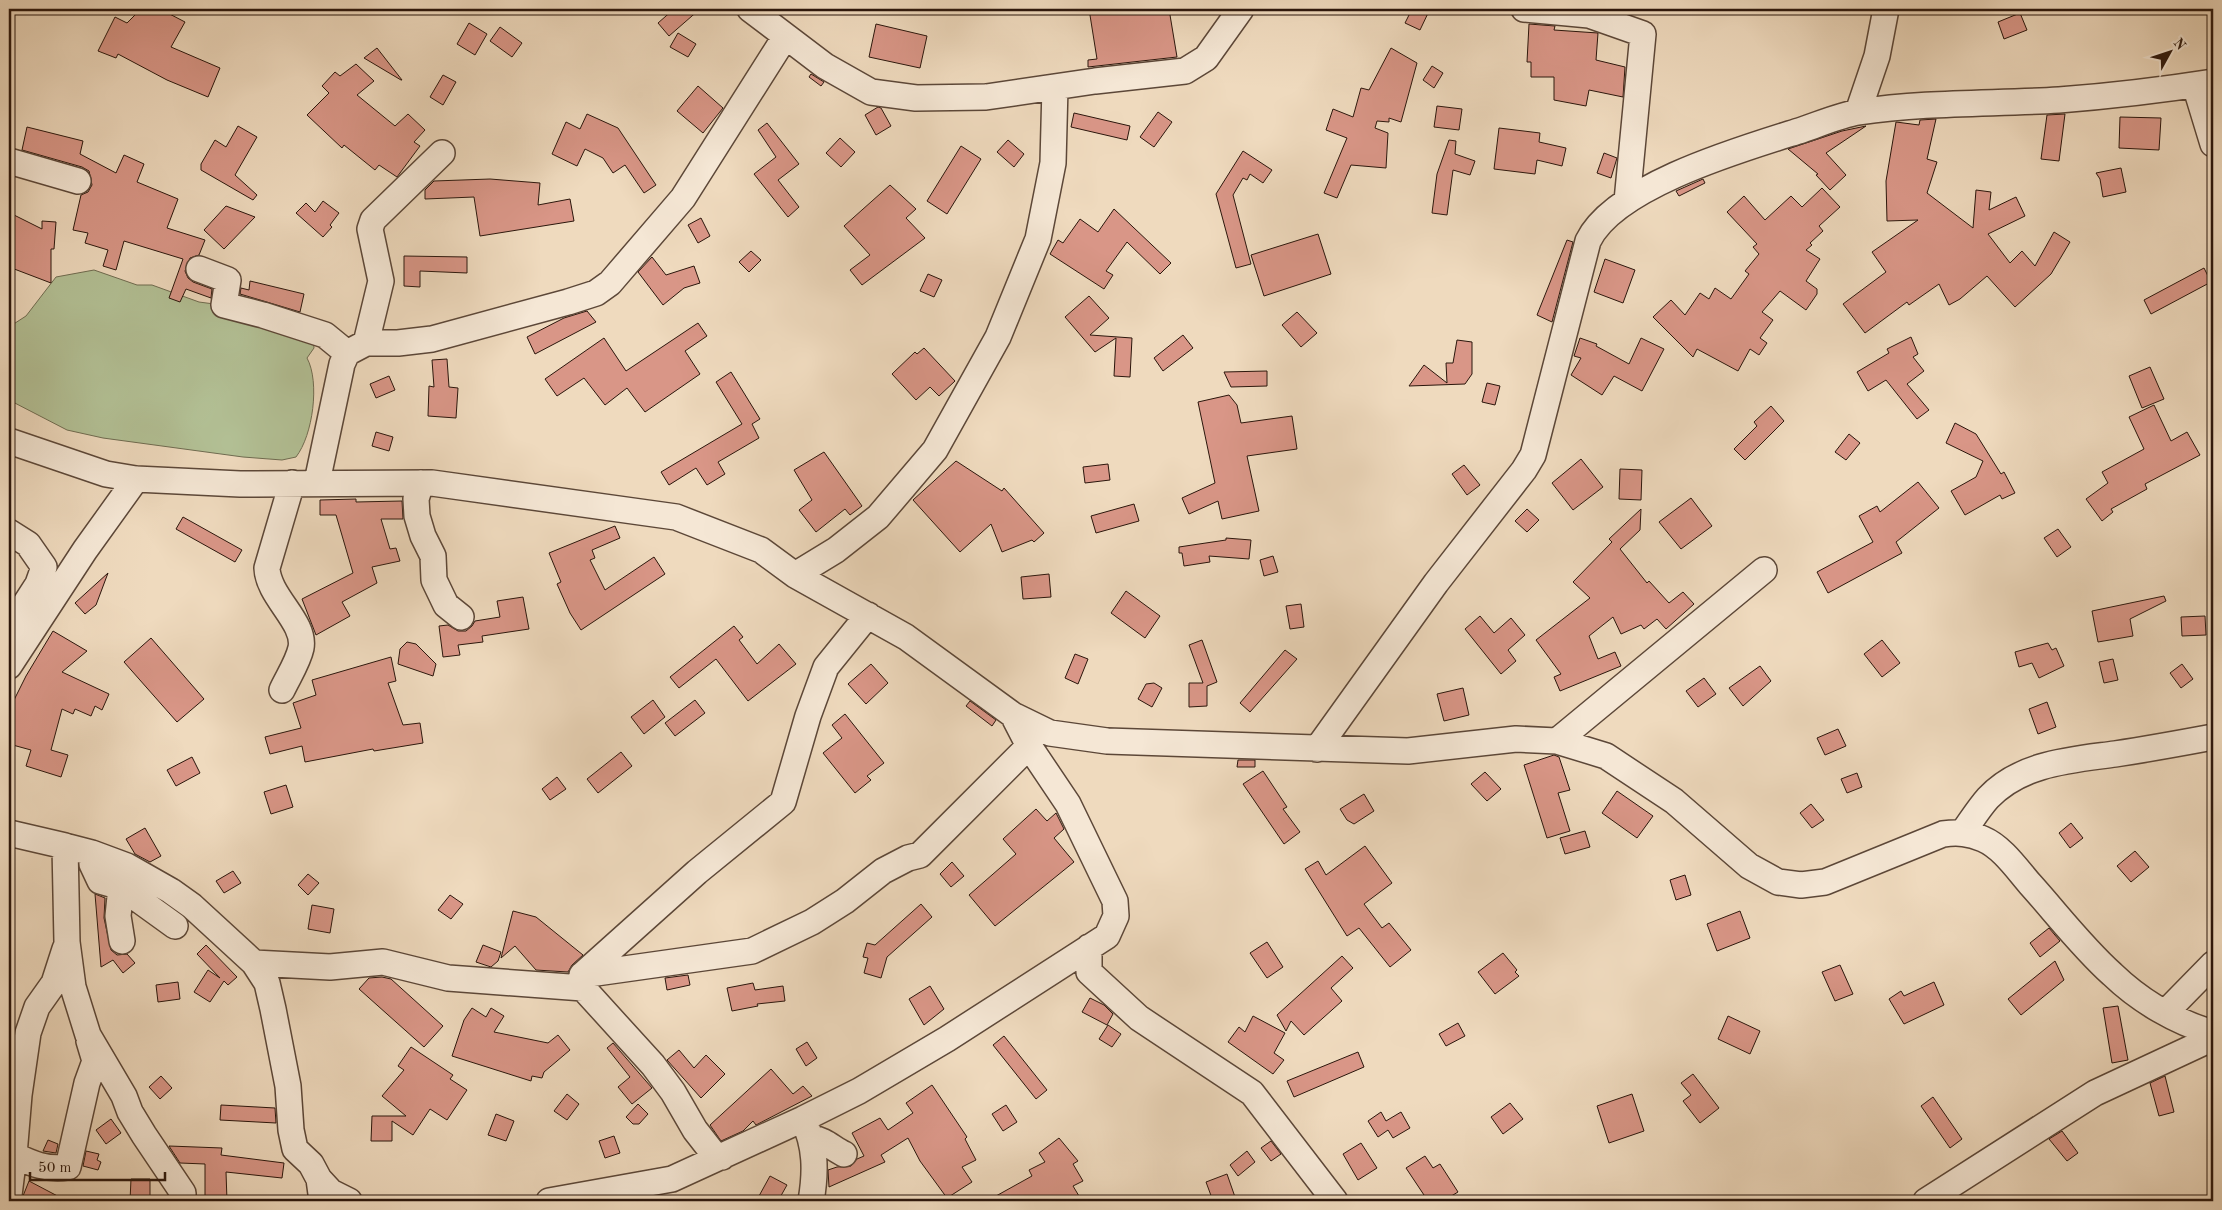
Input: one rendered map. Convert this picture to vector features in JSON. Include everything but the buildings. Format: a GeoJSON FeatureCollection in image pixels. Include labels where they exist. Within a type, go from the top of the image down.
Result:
{"type":"FeatureCollection","features":[{"type":"Feature","properties":{"kind":"street"},"geometry":{"type":"LineString","coordinates":[[750,9],[825,66],[871,92],[916,98],[986,97],[1185,71],[1206,58],[1241,9]]}},
{"type":"Feature","properties":{"kind":"street"},"geometry":{"type":"LineString","coordinates":[[1524,9],[1589,15],[1643,34],[1627,201]]}},
{"type":"Feature","properties":{"kind":"street"},"geometry":{"type":"LineString","coordinates":[[1858,112],[1877,56],[1886,9]]}},
{"type":"Feature","properties":{"kind":"street"},"geometry":{"type":"LineString","coordinates":[[199,269],[228,280],[224,305],[263,315],[325,335],[356,348],[432,339],[568,302],[596,292],[610,283],[683,198],[785,37]]}},
{"type":"Feature","properties":{"kind":"street"},"geometry":{"type":"LineString","coordinates":[[1317,749],[1436,583],[1524,470],[1533,455],[1588,241],[1598,224],[1627,201],[1673,174],[1858,112],[1955,103],[2058,100],[2204,84],[2213,144]]}},
{"type":"Feature","properties":{"kind":"street"},"geometry":{"type":"LineString","coordinates":[[795,575],[836,550],[885,509],[935,450],[998,337],[1038,239],[1053,163],[1055,87]]}},
{"type":"Feature","properties":{"kind":"street"},"geometry":{"type":"LineString","coordinates":[[317,482],[342,364],[356,348],[381,282],[370,228],[373,220],[442,153]]}},
{"type":"Feature","properties":{"kind":"street"},"geometry":{"type":"LineString","coordinates":[[9,162],[78,181]]}},
{"type":"Feature","properties":{"kind":"street"},"geometry":{"type":"LineString","coordinates":[[9,441],[106,474],[136,479],[240,484],[317,482],[421,483],[518,494],[676,517],[762,550],[795,575],[906,637],[1013,715],[1050,732],[1106,741],[1408,751],[1516,739],[1557,741],[1606,756],[1674,801],[1731,852],[1750,866],[1778,882],[1801,885],[1825,882],[1943,834],[1963,832],[1986,840],[2011,862],[2112,974],[2142,998],[2190,1026],[2213,1033]]}},
{"type":"Feature","properties":{"kind":"street"},"geometry":{"type":"LineString","coordinates":[[9,666],[85,550],[136,479]]}},
{"type":"Feature","properties":{"kind":"street"},"geometry":{"type":"LineString","coordinates":[[282,690],[301,648],[300,633],[268,580],[267,568],[292,483]]}},
{"type":"Feature","properties":{"kind":"street"},"geometry":{"type":"LineString","coordinates":[[421,483],[416,499],[417,516],[423,536],[433,556],[434,580],[446,605],[461,617]]}},
{"type":"Feature","properties":{"kind":"street"},"geometry":{"type":"LineString","coordinates":[[9,532],[28,544],[44,567],[38,584],[12,619]]}},
{"type":"Feature","properties":{"kind":"street"},"geometry":{"type":"LineString","coordinates":[[1557,741],[1764,570]]}},
{"type":"Feature","properties":{"kind":"street"},"geometry":{"type":"LineString","coordinates":[[583,982],[697,872],[783,802],[808,716],[826,667],[868,615]]}},
{"type":"Feature","properties":{"kind":"street"},"geometry":{"type":"LineString","coordinates":[[549,1201],[672,1179],[722,1157],[808,1128],[859,1091],[947,1039],[1107,936],[1116,916],[1115,901],[1068,804],[1029,746],[1013,715]]}},
{"type":"Feature","properties":{"kind":"street"},"geometry":{"type":"LineString","coordinates":[[1963,832],[1989,798],[2007,784],[2035,769],[2064,760],[2116,754],[2213,737]]}},
{"type":"Feature","properties":{"kind":"street"},"geometry":{"type":"LineString","coordinates":[[254,963],[330,967],[383,962],[448,978],[583,982],[752,950],[795,931],[845,901],[883,871],[908,858],[920,855],[1029,746]]}},
{"type":"Feature","properties":{"kind":"street"},"geometry":{"type":"LineString","coordinates":[[9,833],[92,853],[127,866],[171,891],[192,906],[254,963],[266,983],[274,1009],[288,1086],[291,1130],[296,1149],[311,1164],[321,1190],[332,1192],[349,1201]]}},
{"type":"Feature","properties":{"kind":"street"},"geometry":{"type":"LineString","coordinates":[[14,1154],[36,1166],[58,1169],[68,1167],[87,1082],[95,1061],[73,987],[67,942],[65,846]]}},
{"type":"Feature","properties":{"kind":"street"},"geometry":{"type":"LineString","coordinates":[[92,853],[92,864],[100,880],[121,887],[175,926]]}},
{"type":"Feature","properties":{"kind":"street"},"geometry":{"type":"LineString","coordinates":[[121,887],[118,916],[122,941]]}},
{"type":"Feature","properties":{"kind":"street"},"geometry":{"type":"LineString","coordinates":[[9,1195],[19,1095],[28,1033],[36,1007],[54,984],[67,942]]}},
{"type":"Feature","properties":{"kind":"street"},"geometry":{"type":"LineString","coordinates":[[1089,947],[1090,972],[1139,1018],[1252,1093],[1335,1201]]}},
{"type":"Feature","properties":{"kind":"street"},"geometry":{"type":"LineString","coordinates":[[2166,1012],[2213,964]]}},
{"type":"Feature","properties":{"kind":"street"},"geometry":{"type":"LineString","coordinates":[[583,982],[653,1065],[673,1092],[695,1130],[713,1153],[722,1157]]}},
{"type":"Feature","properties":{"kind":"street"},"geometry":{"type":"LineString","coordinates":[[88,1035],[124,1096],[130,1112],[183,1193],[183,1201]]}},
{"type":"Feature","properties":{"kind":"street"},"geometry":{"type":"LineString","coordinates":[[1926,1201],[2095,1092],[2213,1038]]}},
{"type":"Feature","properties":{"kind":"street"},"geometry":{"type":"LineString","coordinates":[[808,1128],[831,1148],[844,1154]]}},
{"type":"Feature","properties":{"kind":"street"},"geometry":{"type":"LineString","coordinates":[[808,1128],[818,1196]]}},
{"type":"Feature","properties":{"kind":"green space"},"geometry":{"type":"Polygon","coordinates":[[[94,270],[137,285],[152,285],[199,302],[214,304],[223,318],[251,316],[313,339],[314,348],[307,358],[313,380],[313,408],[307,436],[296,457],[282,460],[243,457],[103,438],[67,430],[9,400],[9,327],[26,316],[56,277],[94,270]]]}}]}
